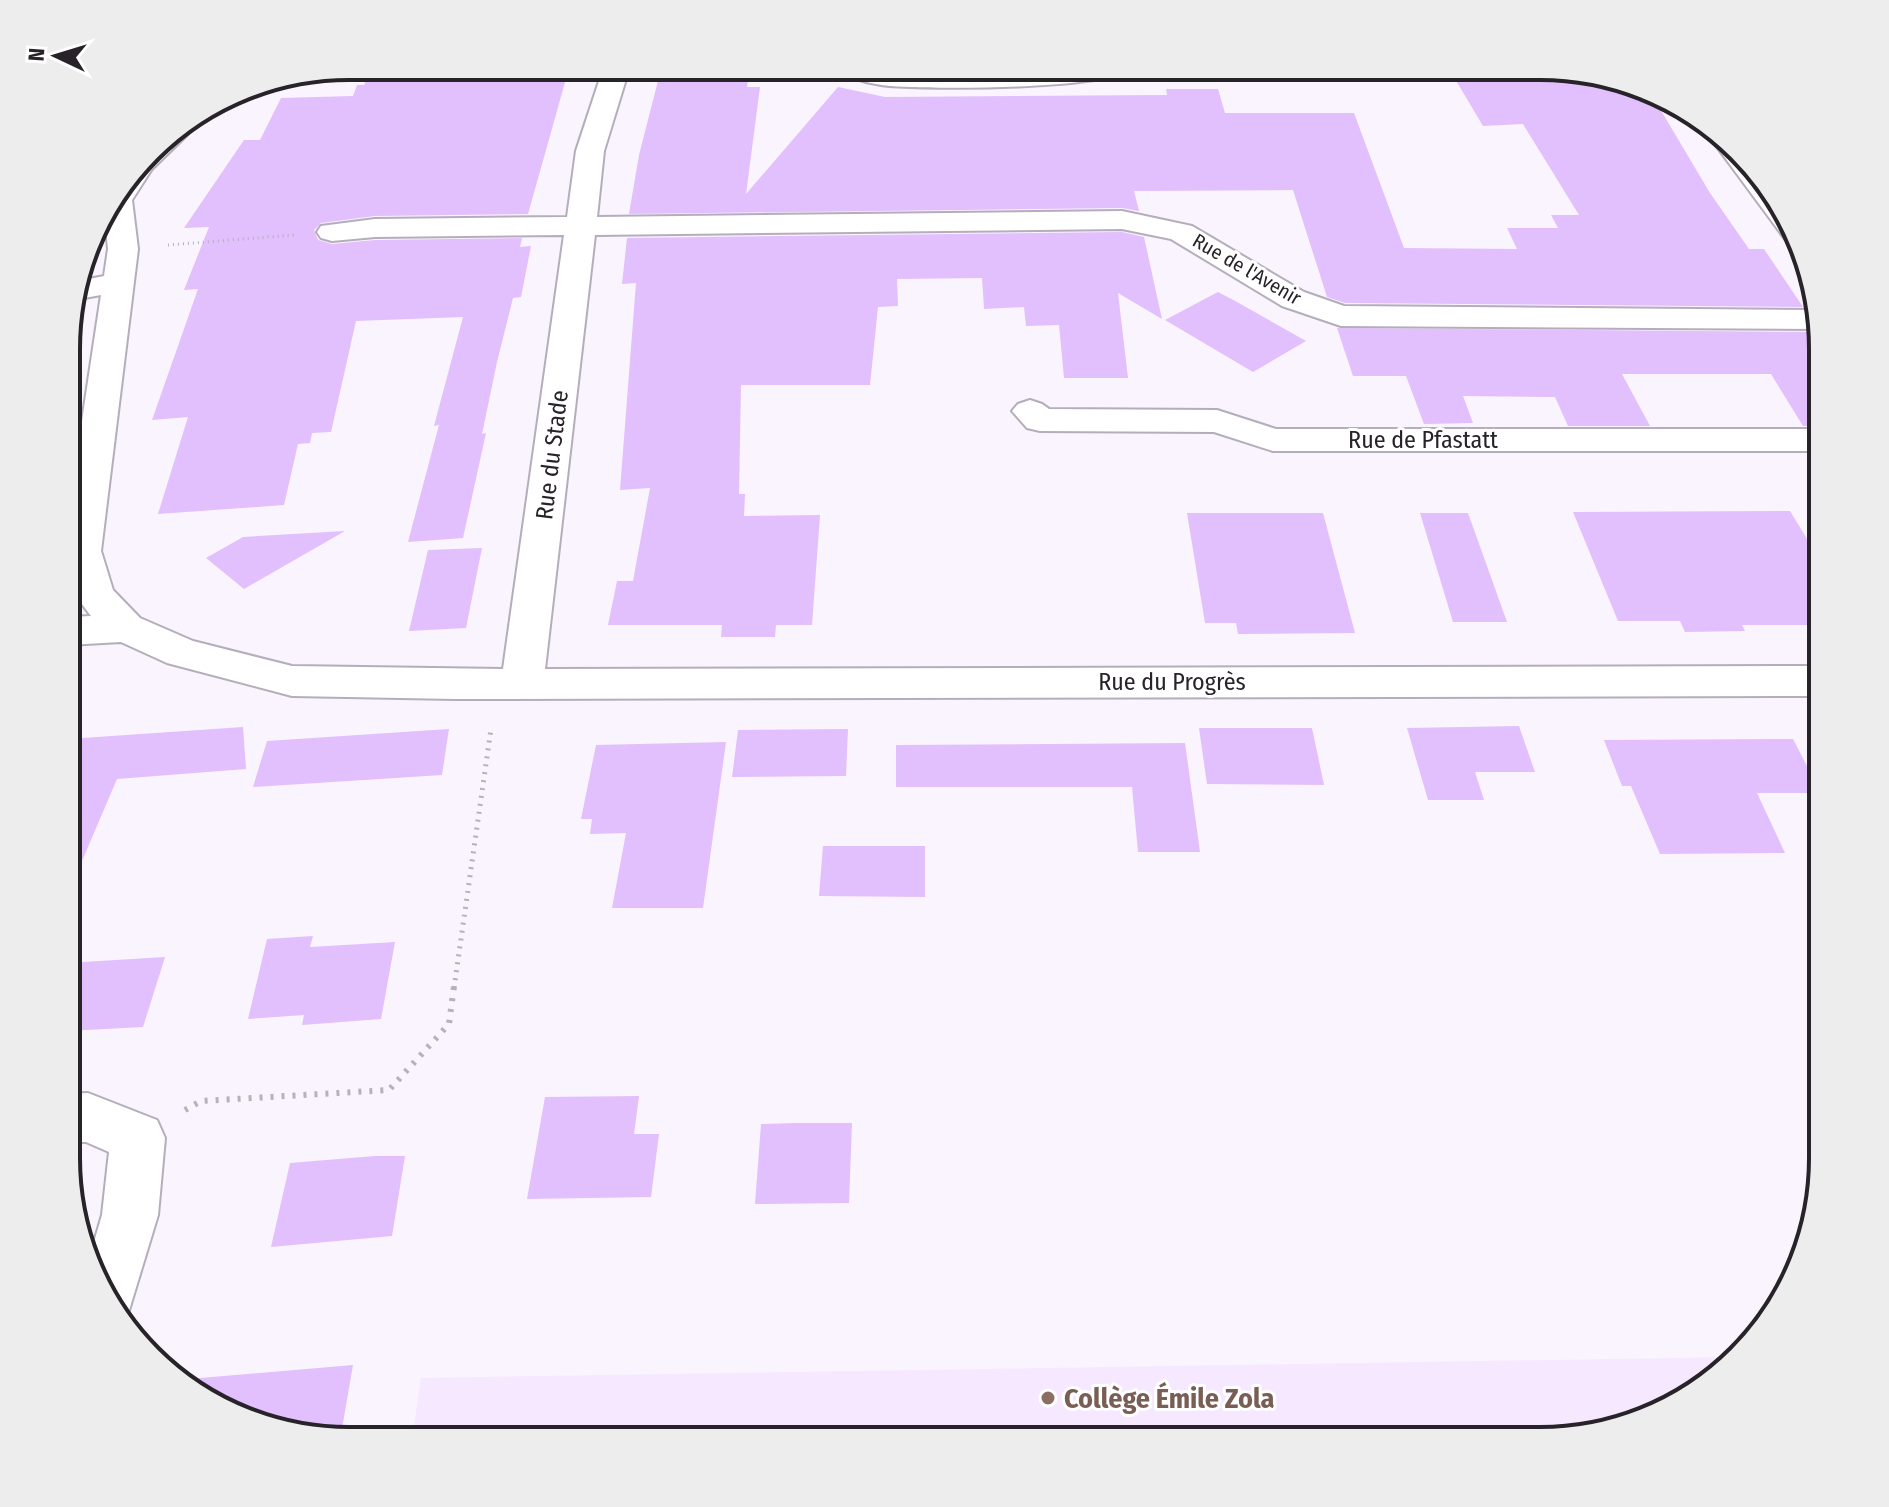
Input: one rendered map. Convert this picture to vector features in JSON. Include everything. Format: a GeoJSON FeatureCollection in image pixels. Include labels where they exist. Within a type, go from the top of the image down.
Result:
{"type":"FeatureCollection","features":[{"type":"Feature","properties":{"kind":"street","name":"Rue du Stade"},"geometry":{"type":"LineString","coordinates":[[522,683],[590,151],[612,81]]}},
{"type":"Feature","properties":{"kind":"street"},"geometry":{"type":"LineString","coordinates":[[80,524],[121,266],[116,214]]}},
{"type":"Feature","properties":{"kind":"street","name":"Rue de l'Avenir"},"geometry":{"type":"LineString","coordinates":[[581,228],[1122,220],[1181,232],[1293,299],[1341,316],[1807,320]]}},
{"type":"Feature","properties":{"kind":"street"},"geometry":{"type":"LineString","coordinates":[[332,232],[375,228],[581,228]]}},
{"type":"Feature","properties":{"kind":"street"},"geometry":{"type":"LineString","coordinates":[[88,284],[121,266]]}},
{"type":"Feature","properties":{"kind":"street","name":"Rue de Pfastatt"},"geometry":{"type":"LineString","coordinates":[[1030,411],[1040,420],[1217,421],[1273,440],[1809,440]]}},
{"type":"Feature","properties":{"kind":"street"},"geometry":{"type":"LineString","coordinates":[[80,567],[95,595],[126,628]]}},
{"type":"Feature","properties":{"kind":"street"},"geometry":{"type":"LineString","coordinates":[[80,630],[126,628]]}},
{"type":"Feature","properties":{"kind":"street","name":"Rue du Progrès"},"geometry":{"type":"LineString","coordinates":[[126,628],[182,653],[292,681],[1809,681]]}},
{"type":"Feature","properties":{"kind":"street"},"geometry":{"type":"LineString","coordinates":[[81,1117],[88,1117],[138,1138],[130,1215],[110,1282]]}},
{"type":"Feature","properties":{"kind":"path"},"geometry":{"type":"LineString","coordinates":[[121,266],[332,232]]}},
{"type":"Feature","properties":{"kind":"path"},"geometry":{"type":"LineString","coordinates":[[138,1138],[201,1101],[389,1090],[449,1024],[489,738],[495,713],[522,683]]}},
{"type":"Feature","properties":{"kind":"shaded area","name":"Collège Émile Zola"},"geometry":{"type":"Polygon","coordinates":[[[1720,1357],[1689,1382],[1643,1406],[1609,1418],[1575,1425],[1540,1427],[414,1426],[421,1378],[1720,1357]]]}},
{"type":"Feature","properties":{"kind":"building"},"geometry":{"type":"Polygon","coordinates":[[[366,81],[565,81],[528,214],[375,216],[321,223],[314,230],[318,240],[332,244],[375,240],[522,238],[520,247],[531,246],[521,297],[513,298],[497,362],[482,434],[486,433],[463,538],[408,542],[463,317],[356,321],[331,432],[312,433],[310,443],[298,444],[284,505],[158,514],[188,417],[152,420],[198,289],[184,290],[209,227],[184,228],[244,140],[260,140],[281,98],[353,96],[357,85],[364,85],[366,81]]]}},
{"type":"Feature","properties":{"kind":"building"},"geometry":{"type":"Polygon","coordinates":[[[658,81],[748,81],[747,87],[760,87],[746,194],[838,87],[885,97],[1167,95],[1166,89],[1218,89],[1225,113],[1354,113],[1404,248],[1517,249],[1507,228],[1558,228],[1551,215],[1579,215],[1523,124],[1483,126],[1456,81],[1557,81],[1592,85],[1659,108],[1710,193],[1749,249],[1764,249],[1803,307],[1345,303],[1327,297],[1293,190],[1134,191],[1139,211],[1122,208],[629,214],[639,155],[658,81]]]}},
{"type":"Feature","properties":{"kind":"building"},"geometry":{"type":"Polygon","coordinates":[[[1122,232],[1144,237],[1162,319],[1118,293],[1128,378],[1064,378],[1059,325],[1026,326],[1024,307],[984,309],[982,278],[897,279],[898,306],[878,307],[870,385],[741,385],[739,494],[745,494],[744,516],[820,515],[812,625],[776,625],[775,637],[721,637],[722,625],[608,625],[617,581],[633,581],[650,488],[620,490],[636,283],[622,284],[627,238],[1122,232]]]}},
{"type":"Feature","properties":{"kind":"building"},"geometry":{"type":"Polygon","coordinates":[[[1218,292],[1306,341],[1253,372],[1165,320],[1218,292]]]}},
{"type":"Feature","properties":{"kind":"building"},"geometry":{"type":"Polygon","coordinates":[[[1337,328],[1808,332],[1809,426],[1803,426],[1771,374],[1622,374],[1650,426],[1568,426],[1555,397],[1463,396],[1473,423],[1424,424],[1406,376],[1353,376],[1337,328]]]}},
{"type":"Feature","properties":{"kind":"building"},"geometry":{"type":"Polygon","coordinates":[[[1790,511],[1809,542],[1809,625],[1742,625],[1745,631],[1685,632],[1680,621],[1618,621],[1573,512],[1790,511]]]}},
{"type":"Feature","properties":{"kind":"building"},"geometry":{"type":"Polygon","coordinates":[[[1187,513],[1323,513],[1355,633],[1238,634],[1236,623],[1205,623],[1187,513]]]}},
{"type":"Feature","properties":{"kind":"building"},"geometry":{"type":"Polygon","coordinates":[[[1420,513],[1468,513],[1507,622],[1453,622],[1420,513]]]}},
{"type":"Feature","properties":{"kind":"building"},"geometry":{"type":"Polygon","coordinates":[[[345,531],[244,589],[206,558],[243,537],[345,531]]]}},
{"type":"Feature","properties":{"kind":"building"},"geometry":{"type":"Polygon","coordinates":[[[482,548],[466,628],[409,631],[428,550],[482,548]]]}},
{"type":"Feature","properties":{"kind":"building"},"geometry":{"type":"Polygon","coordinates":[[[1519,726],[1535,772],[1475,772],[1484,800],[1428,800],[1407,728],[1519,726]]]}},
{"type":"Feature","properties":{"kind":"building"},"geometry":{"type":"Polygon","coordinates":[[[243,727],[246,769],[117,779],[81,864],[80,738],[243,727]]]}},
{"type":"Feature","properties":{"kind":"building"},"geometry":{"type":"Polygon","coordinates":[[[1199,728],[1312,728],[1324,785],[1207,784],[1199,728]]]}},
{"type":"Feature","properties":{"kind":"building"},"geometry":{"type":"Polygon","coordinates":[[[449,729],[442,775],[253,787],[267,741],[449,729]]]}},
{"type":"Feature","properties":{"kind":"building"},"geometry":{"type":"Polygon","coordinates":[[[848,729],[846,776],[732,777],[738,730],[848,729]]]}},
{"type":"Feature","properties":{"kind":"building"},"geometry":{"type":"Polygon","coordinates":[[[1793,739],[1808,769],[1808,793],[1757,793],[1785,853],[1660,854],[1631,786],[1622,786],[1604,740],[1793,739]]]}},
{"type":"Feature","properties":{"kind":"building"},"geometry":{"type":"Polygon","coordinates":[[[726,742],[703,908],[612,908],[626,833],[590,834],[592,819],[581,819],[596,745],[726,742]]]}},
{"type":"Feature","properties":{"kind":"building"},"geometry":{"type":"Polygon","coordinates":[[[1185,743],[1200,852],[1138,852],[1132,787],[896,787],[896,745],[1185,743]]]}},
{"type":"Feature","properties":{"kind":"building"},"geometry":{"type":"Polygon","coordinates":[[[823,846],[925,846],[925,897],[819,896],[823,846]]]}},
{"type":"Feature","properties":{"kind":"building"},"geometry":{"type":"Polygon","coordinates":[[[313,936],[310,947],[395,942],[381,1019],[302,1025],[304,1015],[248,1019],[267,939],[313,936]]]}},
{"type":"Feature","properties":{"kind":"building"},"geometry":{"type":"Polygon","coordinates":[[[165,957],[143,1027],[81,1030],[81,962],[165,957]]]}},
{"type":"Feature","properties":{"kind":"building"},"geometry":{"type":"Polygon","coordinates":[[[639,1096],[634,1134],[659,1134],[651,1197],[527,1199],[545,1097],[639,1096]]]}},
{"type":"Feature","properties":{"kind":"building"},"geometry":{"type":"Polygon","coordinates":[[[852,1123],[849,1203],[755,1204],[761,1124],[852,1123]]]}},
{"type":"Feature","properties":{"kind":"building"},"geometry":{"type":"Polygon","coordinates":[[[405,1156],[392,1236],[271,1247],[290,1163],[405,1156]]]}},
{"type":"Feature","properties":{"kind":"building"},"geometry":{"type":"Polygon","coordinates":[[[353,1365],[342,1426],[314,1425],[280,1418],[230,1399],[195,1378],[353,1365]]]}},
{"type":"Feature","properties":{"kind":"place","name":"Collège Émile Zola"},"geometry":{"type":"Point","coordinates":[1048,1398]}}]}
